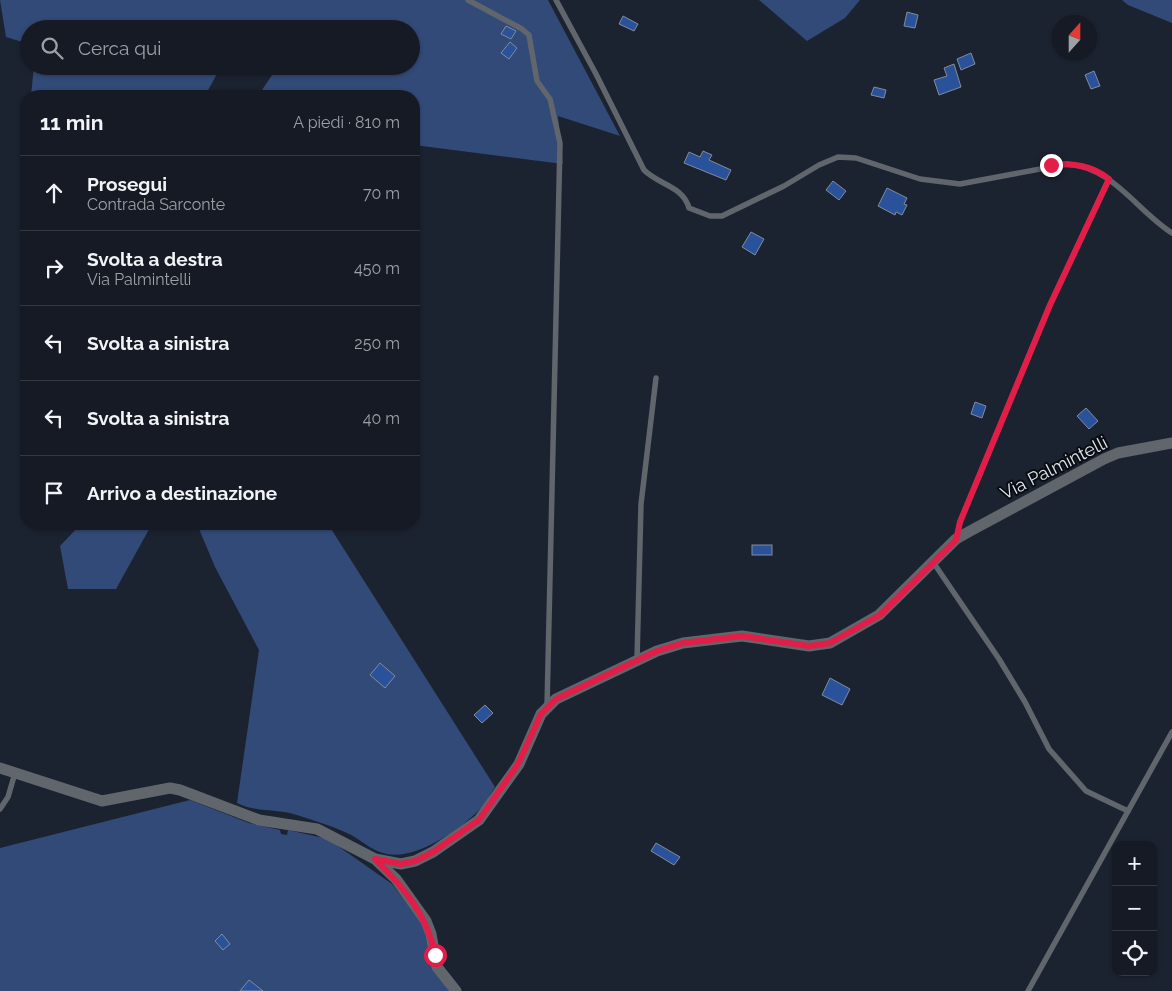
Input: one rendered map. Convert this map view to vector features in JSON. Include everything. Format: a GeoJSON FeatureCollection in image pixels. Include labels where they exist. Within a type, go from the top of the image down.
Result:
{"type":"FeatureCollection","features":[{"type":"Feature","properties":{"kind":"street","name":"Via Palmintelli"},"geometry":{"type":"LineString","coordinates":[[0,768],[102,801],[170,788],[180,790],[259,820],[317,829],[375,859],[401,864],[415,861],[433,852],[479,820],[518,764],[547,707],[556,699],[591,680],[668,647],[742,636],[809,646],[830,643],[880,615],[956,540],[1104,459],[1118,453],[1172,443]]}},
{"type":"Feature","properties":{"kind":"street"},"geometry":{"type":"LineString","coordinates":[[375,859],[396,879],[426,921],[431,934],[438,967],[456,991]]}},
{"type":"Feature","properties":{"kind":"lane"},"geometry":{"type":"LineString","coordinates":[[468,0],[530,35],[537,81],[550,99],[560,143],[547,707]]}},
{"type":"Feature","properties":{"kind":"lane"},"geometry":{"type":"LineString","coordinates":[[556,0],[644,170],[657,180],[682,193],[688,208],[710,216],[722,216],[784,186],[838,156],[856,158],[920,179],[960,184],[1067,164],[1089,167],[1109,179],[1172,233]]}},
{"type":"Feature","properties":{"kind":"lane"},"geometry":{"type":"LineString","coordinates":[[956,540],[960,522],[1050,305],[1109,179]]}},
{"type":"Feature","properties":{"kind":"lane"},"geometry":{"type":"LineString","coordinates":[[637,660],[641,504],[656,378]]}},
{"type":"Feature","properties":{"kind":"lane"},"geometry":{"type":"LineString","coordinates":[[933,562],[1000,659],[1049,749],[1086,791],[1128,811]]}},
{"type":"Feature","properties":{"kind":"lane"},"geometry":{"type":"LineString","coordinates":[[1028,991],[1172,732]]}},
{"type":"Feature","properties":{"kind":"lane"},"geometry":{"type":"LineString","coordinates":[[0,809],[8,797],[15,773]]}},
{"type":"Feature","properties":{"kind":"shaded area"},"geometry":{"type":"Polygon","coordinates":[[[0,0],[548,0],[620,136],[558,116],[563,164],[420,146],[420,90],[262,90],[272,75],[420,75],[420,20],[20,20],[20,41],[6,37],[0,0]]]}},
{"type":"Feature","properties":{"kind":"shaded area"},"geometry":{"type":"Polygon","coordinates":[[[759,0],[860,0],[845,18],[807,41],[759,0]]]}},
{"type":"Feature","properties":{"kind":"shaded area"},"geometry":{"type":"Polygon","coordinates":[[[1122,0],[1172,0],[1172,23],[1128,5],[1122,0]]]}},
{"type":"Feature","properties":{"kind":"shaded area"},"geometry":{"type":"Polygon","coordinates":[[[33,75],[216,75],[208,90],[32,90],[33,75]]]}},
{"type":"Feature","properties":{"kind":"shaded area"},"geometry":{"type":"Polygon","coordinates":[[[75,530],[149,530],[116,589],[68,589],[60,546],[75,530]]]}},
{"type":"Feature","properties":{"kind":"shaded area"},"geometry":{"type":"Polygon","coordinates":[[[200,530],[332,530],[495,787],[480,809],[461,826],[437,842],[399,855],[381,852],[347,833],[300,816],[252,808],[237,803],[259,650],[215,567],[200,530]]]}},
{"type":"Feature","properties":{"kind":"shaded area"},"geometry":{"type":"Polygon","coordinates":[[[190,800],[249,823],[280,830],[281,834],[287,835],[288,830],[328,839],[392,884],[422,923],[451,991],[0,991],[0,848],[190,800]]]}},
{"type":"Feature","properties":{"kind":"building"},"geometry":{"type":"Polygon","coordinates":[[[907,12],[918,15],[915,28],[904,26],[907,12]]]}},
{"type":"Feature","properties":{"kind":"building"},"geometry":{"type":"Polygon","coordinates":[[[623,16],[638,24],[634,31],[619,24],[623,16]]]}},
{"type":"Feature","properties":{"kind":"building"},"geometry":{"type":"Polygon","coordinates":[[[506,26],[516,31],[511,39],[501,34],[506,26]]]}},
{"type":"Feature","properties":{"kind":"building"},"geometry":{"type":"Polygon","coordinates":[[[510,42],[517,48],[509,59],[501,53],[510,42]]]}},
{"type":"Feature","properties":{"kind":"building"},"geometry":{"type":"Polygon","coordinates":[[[971,53],[975,64],[961,70],[957,59],[971,53]]]}},
{"type":"Feature","properties":{"kind":"building"},"geometry":{"type":"Polygon","coordinates":[[[954,64],[961,87],[939,95],[934,80],[947,76],[944,68],[954,64]]]}},
{"type":"Feature","properties":{"kind":"building"},"geometry":{"type":"Polygon","coordinates":[[[1094,71],[1100,86],[1091,89],[1085,75],[1094,71]]]}},
{"type":"Feature","properties":{"kind":"building"},"geometry":{"type":"Polygon","coordinates":[[[874,87],[886,90],[884,98],[871,95],[874,87]]]}},
{"type":"Feature","properties":{"kind":"building"},"geometry":{"type":"Polygon","coordinates":[[[703,151],[712,155],[709,160],[731,170],[726,180],[684,163],[689,152],[700,157],[703,151]]]}},
{"type":"Feature","properties":{"kind":"building"},"geometry":{"type":"Polygon","coordinates":[[[833,181],[846,191],[839,200],[826,190],[833,181]]]}},
{"type":"Feature","properties":{"kind":"building"},"geometry":{"type":"Polygon","coordinates":[[[887,188],[907,198],[904,204],[907,205],[902,215],[896,212],[895,215],[878,206],[887,188]]]}},
{"type":"Feature","properties":{"kind":"building"},"geometry":{"type":"Polygon","coordinates":[[[751,232],[764,239],[755,255],[742,247],[751,232]]]}},
{"type":"Feature","properties":{"kind":"building"},"geometry":{"type":"Polygon","coordinates":[[[975,402],[986,406],[982,418],[971,414],[975,402]]]}},
{"type":"Feature","properties":{"kind":"building"},"geometry":{"type":"Polygon","coordinates":[[[1086,408],[1098,421],[1089,429],[1077,416],[1086,408]]]}},
{"type":"Feature","properties":{"kind":"building"},"geometry":{"type":"Polygon","coordinates":[[[752,545],[772,545],[772,555],[752,555],[752,545]]]}},
{"type":"Feature","properties":{"kind":"building"},"geometry":{"type":"Polygon","coordinates":[[[380,663],[395,676],[385,688],[370,675],[380,663]]]}},
{"type":"Feature","properties":{"kind":"building"},"geometry":{"type":"Polygon","coordinates":[[[830,678],[850,689],[842,705],[822,695],[830,678]]]}},
{"type":"Feature","properties":{"kind":"building"},"geometry":{"type":"Polygon","coordinates":[[[485,705],[493,713],[482,723],[474,715],[485,705]]]}},
{"type":"Feature","properties":{"kind":"building"},"geometry":{"type":"Polygon","coordinates":[[[656,843],[680,857],[674,865],[651,851],[656,843]]]}},
{"type":"Feature","properties":{"kind":"building"},"geometry":{"type":"Polygon","coordinates":[[[222,934],[230,944],[223,950],[215,941],[222,934]]]}},
{"type":"Feature","properties":{"kind":"building"},"geometry":{"type":"Polygon","coordinates":[[[249,980],[263,991],[240,991],[249,980]]]}},
{"type":"Feature","properties":{"kind":"route"},"geometry":{"type":"LineString","coordinates":[[435,955],[431,934],[426,921],[396,879],[375,859],[401,864],[415,861],[433,852],[479,820],[524,755],[541,714],[556,699],[591,680],[657,651],[683,643],[742,636],[809,646],[820,646],[830,643],[880,615],[956,540],[960,522],[1050,305],[1109,179],[1089,167],[1079,164],[1051,165]]}}]}
